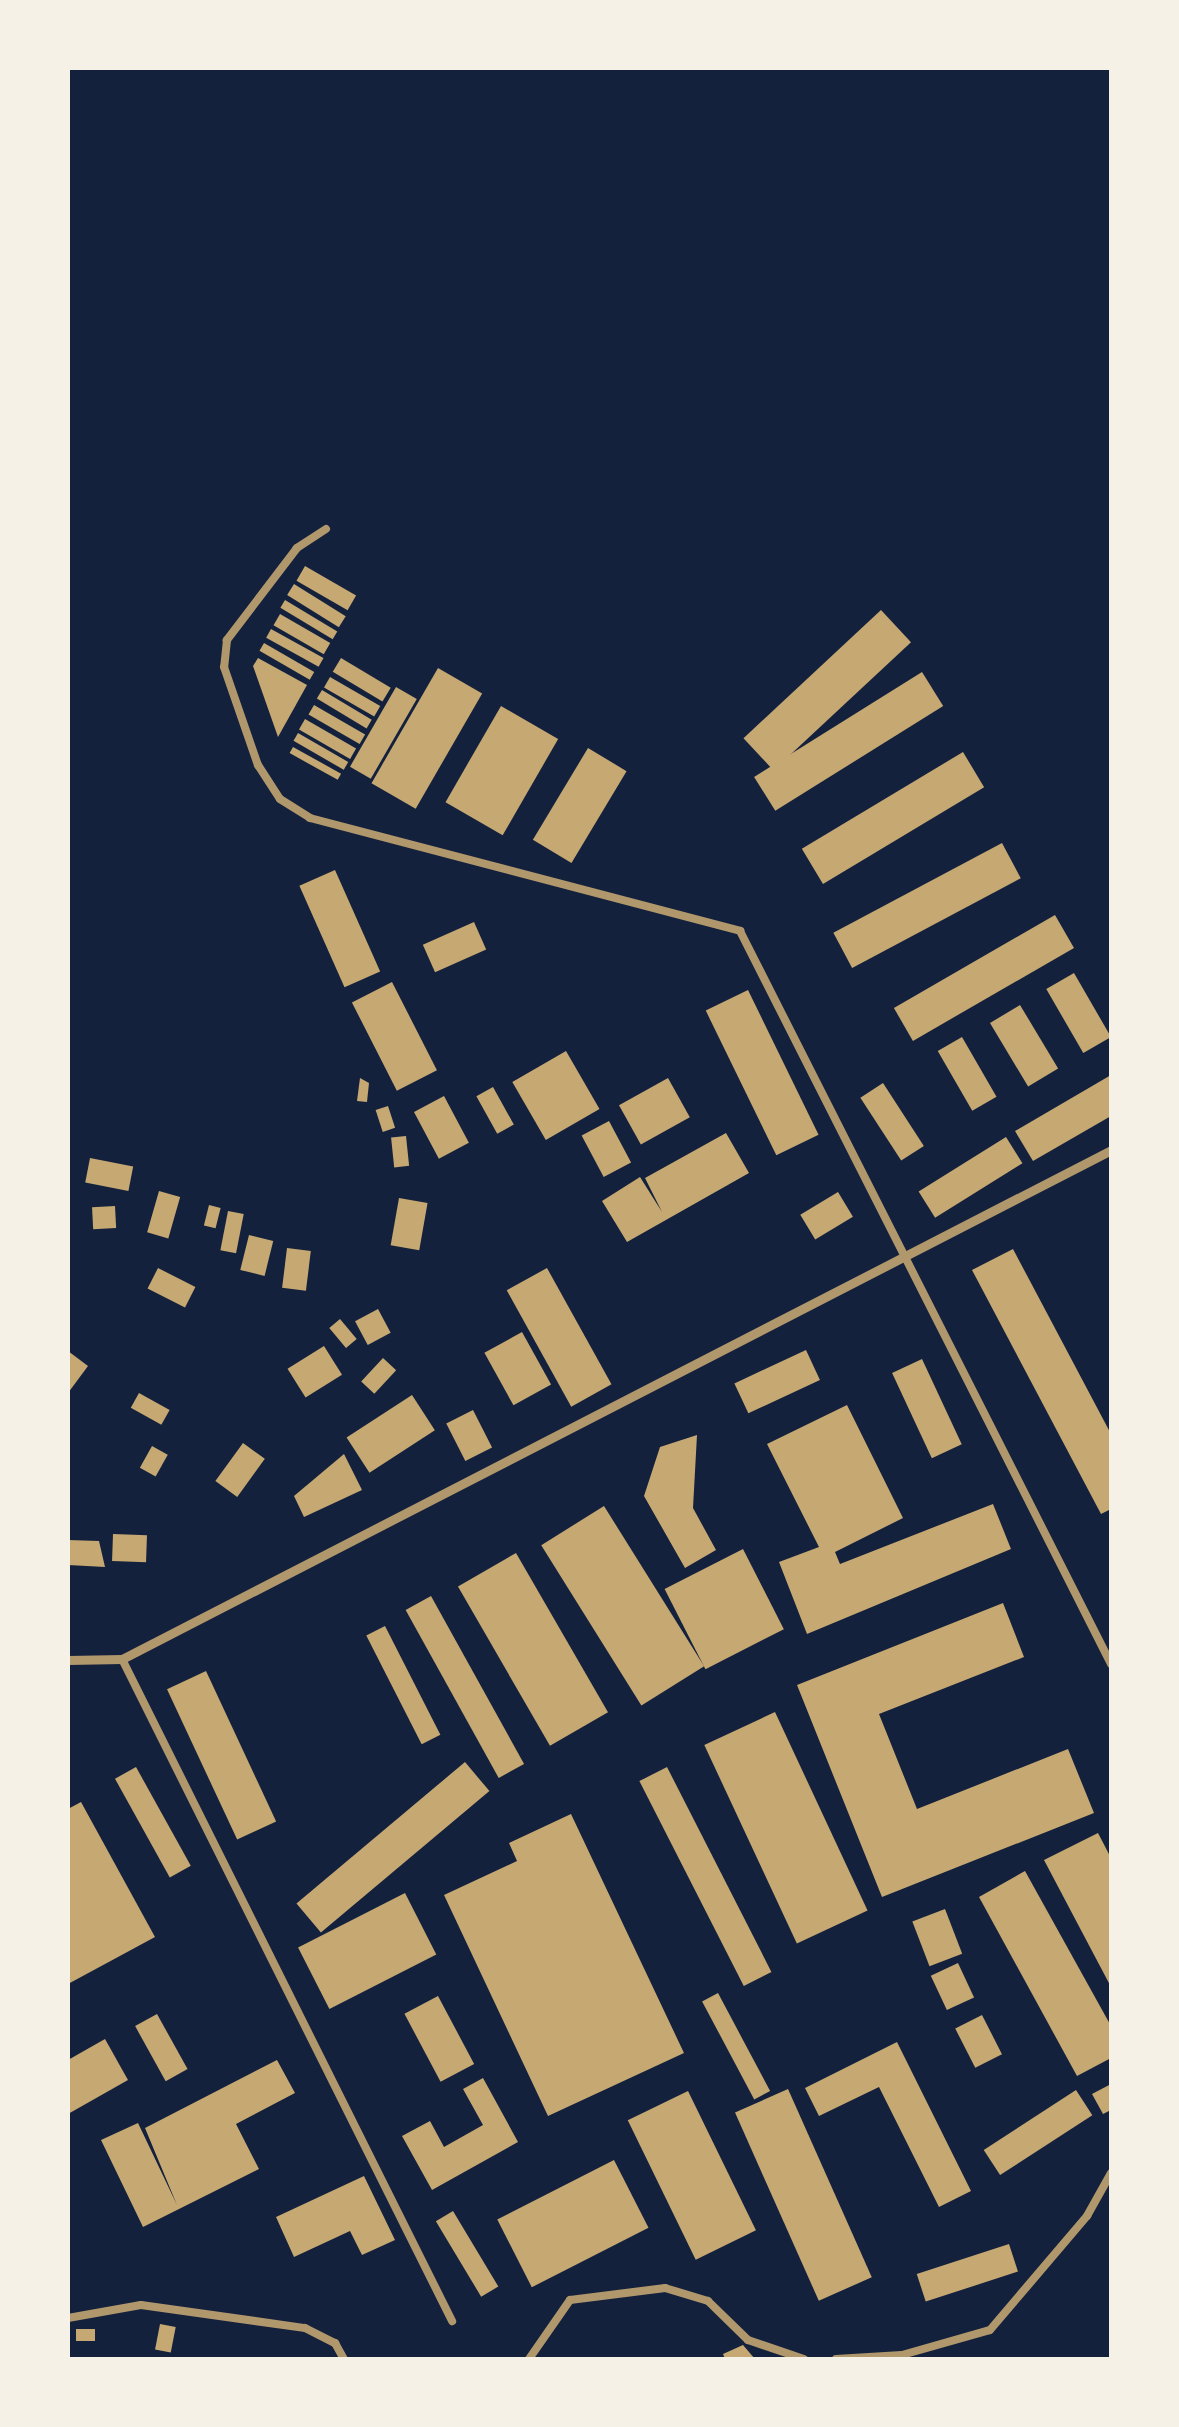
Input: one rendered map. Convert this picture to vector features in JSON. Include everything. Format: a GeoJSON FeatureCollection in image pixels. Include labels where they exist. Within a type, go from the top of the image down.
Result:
{"type":"FeatureCollection","features":[{"type":"Feature","properties":{"kind":"street"},"geometry":{"type":"LineString","coordinates":[[326,529],[297,548],[227,640],[224,667],[258,765],[280,799],[310,818],[740,931],[909,1256],[1111,1664]]}},
{"type":"Feature","properties":{"kind":"street"},"geometry":{"type":"LineString","coordinates":[[68,1660],[122,1659],[1111,1150]]}},
{"type":"Feature","properties":{"kind":"street"},"geometry":{"type":"LineString","coordinates":[[122,1659],[452,2321]]}},
{"type":"Feature","properties":{"kind":"street"},"geometry":{"type":"LineString","coordinates":[[836,2359],[902,2355],[990,2330],[1087,2216],[1111,2173]]}},
{"type":"Feature","properties":{"kind":"street"},"geometry":{"type":"LineString","coordinates":[[529,2359],[570,2300],[665,2288],[708,2301],[748,2340],[804,2359]]}},
{"type":"Feature","properties":{"kind":"street"},"geometry":{"type":"LineString","coordinates":[[68,2318],[141,2305],[305,2328],[335,2343],[344,2359]]}},
{"type":"Feature","properties":{"kind":"building"},"geometry":{"type":"Polygon","coordinates":[[[305,566],[356,596],[348,610],[296,581],[305,566]]]}},
{"type":"Feature","properties":{"kind":"building"},"geometry":{"type":"Polygon","coordinates":[[[294,584],[346,616],[339,627],[287,595],[294,584]]]}},
{"type":"Feature","properties":{"kind":"building"},"geometry":{"type":"Polygon","coordinates":[[[285,600],[337,631],[333,639],[280,608],[285,600]]]}},
{"type":"Feature","properties":{"kind":"building"},"geometry":{"type":"Polygon","coordinates":[[[881,610],[911,642],[774,770],[744,738],[881,610]]]}},
{"type":"Feature","properties":{"kind":"building"},"geometry":{"type":"Polygon","coordinates":[[[280,614],[330,643],[324,654],[274,625],[280,614]]]}},
{"type":"Feature","properties":{"kind":"building"},"geometry":{"type":"Polygon","coordinates":[[[271,629],[323,658],[319,667],[266,638],[271,629]]]}},
{"type":"Feature","properties":{"kind":"building"},"geometry":{"type":"Polygon","coordinates":[[[264,643],[314,672],[310,680],[260,651],[264,643]]]}},
{"type":"Feature","properties":{"kind":"building"},"geometry":{"type":"Polygon","coordinates":[[[258,658],[307,685],[278,737],[253,666],[258,658]]]}},
{"type":"Feature","properties":{"kind":"building"},"geometry":{"type":"Polygon","coordinates":[[[341,658],[391,688],[382,702],[333,672],[341,658]]]}},
{"type":"Feature","properties":{"kind":"building"},"geometry":{"type":"Polygon","coordinates":[[[438,668],[482,694],[416,809],[372,783],[438,668]]]}},
{"type":"Feature","properties":{"kind":"building"},"geometry":{"type":"Polygon","coordinates":[[[922,672],[943,706],[775,811],[754,777],[922,672]]]}},
{"type":"Feature","properties":{"kind":"building"},"geometry":{"type":"Polygon","coordinates":[[[330,677],[380,706],[374,716],[324,687],[330,677]]]}},
{"type":"Feature","properties":{"kind":"building"},"geometry":{"type":"Polygon","coordinates":[[[396,687],[417,699],[371,779],[350,767],[396,687]]]}},
{"type":"Feature","properties":{"kind":"building"},"geometry":{"type":"Polygon","coordinates":[[[322,690],[372,720],[367,728],[317,699],[322,690]]]}},
{"type":"Feature","properties":{"kind":"building"},"geometry":{"type":"Polygon","coordinates":[[[314,705],[365,734],[360,744],[308,715],[314,705]]]}},
{"type":"Feature","properties":{"kind":"building"},"geometry":{"type":"Polygon","coordinates":[[[501,706],[558,739],[503,835],[446,802],[501,706]]]}},
{"type":"Feature","properties":{"kind":"building"},"geometry":{"type":"Polygon","coordinates":[[[305,719],[356,748],[350,759],[299,729],[305,719]]]}},
{"type":"Feature","properties":{"kind":"building"},"geometry":{"type":"Polygon","coordinates":[[[298,733],[348,762],[344,770],[294,741],[298,733]]]}},
{"type":"Feature","properties":{"kind":"building"},"geometry":{"type":"Polygon","coordinates":[[[293,747],[341,774],[338,780],[290,753],[293,747]]]}},
{"type":"Feature","properties":{"kind":"building"},"geometry":{"type":"Polygon","coordinates":[[[588,748],[627,771],[571,863],[533,840],[588,748]]]}},
{"type":"Feature","properties":{"kind":"building"},"geometry":{"type":"Polygon","coordinates":[[[963,752],[984,787],[823,884],[802,849],[963,752]]]}},
{"type":"Feature","properties":{"kind":"building"},"geometry":{"type":"Polygon","coordinates":[[[1002,843],[1021,878],[852,968],[833,933],[1002,843]]]}},
{"type":"Feature","properties":{"kind":"building"},"geometry":{"type":"Polygon","coordinates":[[[335,870],[380,971],[345,987],[299,886],[335,870]]]}},
{"type":"Feature","properties":{"kind":"building"},"geometry":{"type":"Polygon","coordinates":[[[1055,915],[1074,948],[913,1041],[894,1008],[1055,915]]]}},
{"type":"Feature","properties":{"kind":"building"},"geometry":{"type":"Polygon","coordinates":[[[474,922],[486,949],[435,972],[423,945],[474,922]]]}},
{"type":"Feature","properties":{"kind":"building"},"geometry":{"type":"Polygon","coordinates":[[[1074,973],[1111,1037],[1083,1053],[1046,989],[1074,973]]]}},
{"type":"Feature","properties":{"kind":"building"},"geometry":{"type":"Polygon","coordinates":[[[392,982],[437,1070],[397,1091],[352,1002],[392,982]]]}},
{"type":"Feature","properties":{"kind":"building"},"geometry":{"type":"Polygon","coordinates":[[[748,990],[819,1135],[776,1155],[706,1011],[748,990]]]}},
{"type":"Feature","properties":{"kind":"building"},"geometry":{"type":"Polygon","coordinates":[[[1020,1005],[1058,1068],[1028,1086],[990,1023],[1020,1005]]]}},
{"type":"Feature","properties":{"kind":"building"},"geometry":{"type":"Polygon","coordinates":[[[962,1037],[996,1097],[972,1111],[938,1051],[962,1037]]]}},
{"type":"Feature","properties":{"kind":"building"},"geometry":{"type":"Polygon","coordinates":[[[566,1051],[600,1109],[546,1140],[512,1082],[566,1051]]]}},
{"type":"Feature","properties":{"kind":"building"},"geometry":{"type":"Polygon","coordinates":[[[1111,1075],[1111,1116],[1033,1161],[1015,1131],[1111,1075]]]}},
{"type":"Feature","properties":{"kind":"building"},"geometry":{"type":"Polygon","coordinates":[[[360,1078],[369,1083],[367,1102],[357,1101],[360,1078]]]}},
{"type":"Feature","properties":{"kind":"building"},"geometry":{"type":"Polygon","coordinates":[[[668,1078],[690,1117],[641,1145],[619,1105],[668,1078]]]}},
{"type":"Feature","properties":{"kind":"building"},"geometry":{"type":"Polygon","coordinates":[[[883,1083],[924,1146],[901,1161],[860,1098],[883,1083]]]}},
{"type":"Feature","properties":{"kind":"building"},"geometry":{"type":"Polygon","coordinates":[[[493,1087],[514,1125],[497,1134],[476,1096],[493,1087]]]}},
{"type":"Feature","properties":{"kind":"building"},"geometry":{"type":"Polygon","coordinates":[[[444,1096],[469,1143],[439,1159],[414,1112],[444,1096]]]}},
{"type":"Feature","properties":{"kind":"building"},"geometry":{"type":"Polygon","coordinates":[[[388,1106],[395,1128],[383,1132],[376,1110],[388,1106]]]}},
{"type":"Feature","properties":{"kind":"building"},"geometry":{"type":"Polygon","coordinates":[[[609,1121],[631,1162],[604,1177],[582,1136],[609,1121]]]}},
{"type":"Feature","properties":{"kind":"building"},"geometry":{"type":"Polygon","coordinates":[[[726,1133],[749,1173],[627,1242],[602,1201],[640,1177],[662,1212],[645,1178],[726,1133]]]}},
{"type":"Feature","properties":{"kind":"building"},"geometry":{"type":"Polygon","coordinates":[[[406,1136],[409,1166],[394,1167],[391,1138],[406,1136]]]}},
{"type":"Feature","properties":{"kind":"building"},"geometry":{"type":"Polygon","coordinates":[[[1006,1137],[1022,1163],[935,1218],[919,1192],[1006,1137]]]}},
{"type":"Feature","properties":{"kind":"building"},"geometry":{"type":"Polygon","coordinates":[[[90,1158],[133,1166],[128,1191],[85,1183],[90,1158]]]}},
{"type":"Feature","properties":{"kind":"building"},"geometry":{"type":"Polygon","coordinates":[[[159,1191],[180,1197],[168,1238],[147,1232],[159,1191]]]}},
{"type":"Feature","properties":{"kind":"building"},"geometry":{"type":"Polygon","coordinates":[[[838,1192],[853,1217],[815,1240],[800,1215],[838,1192]]]}},
{"type":"Feature","properties":{"kind":"building"},"geometry":{"type":"Polygon","coordinates":[[[399,1198],[428,1203],[419,1250],[391,1245],[399,1198]]]}},
{"type":"Feature","properties":{"kind":"building"},"geometry":{"type":"Polygon","coordinates":[[[209,1205],[221,1208],[216,1228],[204,1225],[209,1205]]]}},
{"type":"Feature","properties":{"kind":"building"},"geometry":{"type":"Polygon","coordinates":[[[115,1206],[116,1228],[93,1229],[92,1207],[115,1206]]]}},
{"type":"Feature","properties":{"kind":"building"},"geometry":{"type":"Polygon","coordinates":[[[228,1211],[244,1214],[236,1253],[220,1250],[228,1211]]]}},
{"type":"Feature","properties":{"kind":"building"},"geometry":{"type":"Polygon","coordinates":[[[249,1235],[273,1241],[265,1276],[240,1270],[249,1235]]]}},
{"type":"Feature","properties":{"kind":"building"},"geometry":{"type":"Polygon","coordinates":[[[287,1248],[311,1251],[306,1291],[282,1288],[287,1248]]]}},
{"type":"Feature","properties":{"kind":"building"},"geometry":{"type":"Polygon","coordinates":[[[1013,1249],[1111,1434],[1111,1509],[1101,1514],[972,1270],[1013,1249]]]}},
{"type":"Feature","properties":{"kind":"building"},"geometry":{"type":"Polygon","coordinates":[[[158,1268],[195,1287],[185,1308],[148,1288],[158,1268]]]}},
{"type":"Feature","properties":{"kind":"building"},"geometry":{"type":"Polygon","coordinates":[[[547,1268],[611,1384],[571,1407],[507,1290],[547,1268]]]}},
{"type":"Feature","properties":{"kind":"building"},"geometry":{"type":"Polygon","coordinates":[[[378,1309],[391,1333],[368,1345],[355,1321],[378,1309]]]}},
{"type":"Feature","properties":{"kind":"building"},"geometry":{"type":"Polygon","coordinates":[[[340,1319],[357,1339],[346,1348],[329,1328],[340,1319]]]}},
{"type":"Feature","properties":{"kind":"building"},"geometry":{"type":"Polygon","coordinates":[[[522,1332],[551,1384],[513,1405],[484,1353],[522,1332]]]}},
{"type":"Feature","properties":{"kind":"building"},"geometry":{"type":"Polygon","coordinates":[[[324,1346],[342,1375],[306,1398],[288,1369],[324,1346]]]}},
{"type":"Feature","properties":{"kind":"building"},"geometry":{"type":"Polygon","coordinates":[[[806,1350],[820,1380],[748,1413],[734,1383],[806,1350]]]}},
{"type":"Feature","properties":{"kind":"building"},"geometry":{"type":"Polygon","coordinates":[[[68,1351],[88,1366],[68,1393],[68,1351]]]}},
{"type":"Feature","properties":{"kind":"building"},"geometry":{"type":"Polygon","coordinates":[[[383,1358],[396,1370],[374,1394],[361,1381],[383,1358]]]}},
{"type":"Feature","properties":{"kind":"building"},"geometry":{"type":"Polygon","coordinates":[[[922,1359],[962,1444],[932,1458],[892,1373],[922,1359]]]}},
{"type":"Feature","properties":{"kind":"building"},"geometry":{"type":"Polygon","coordinates":[[[139,1393],[170,1410],[161,1425],[131,1408],[139,1393]]]}},
{"type":"Feature","properties":{"kind":"building"},"geometry":{"type":"Polygon","coordinates":[[[412,1395],[435,1430],[369,1473],[347,1437],[412,1395]]]}},
{"type":"Feature","properties":{"kind":"building"},"geometry":{"type":"Polygon","coordinates":[[[847,1405],[903,1518],[835,1552],[840,1564],[993,1504],[1011,1549],[807,1634],[779,1562],[819,1547],[767,1444],[847,1405]]]}},
{"type":"Feature","properties":{"kind":"building"},"geometry":{"type":"Polygon","coordinates":[[[473,1410],[492,1447],[465,1461],[446,1424],[473,1410]]]}},
{"type":"Feature","properties":{"kind":"building"},"geometry":{"type":"Polygon","coordinates":[[[697,1435],[693,1508],[716,1550],[685,1568],[644,1496],[660,1447],[697,1435]]]}},
{"type":"Feature","properties":{"kind":"building"},"geometry":{"type":"Polygon","coordinates":[[[243,1443],[265,1459],[237,1497],[215,1481],[243,1443]]]}},
{"type":"Feature","properties":{"kind":"building"},"geometry":{"type":"Polygon","coordinates":[[[152,1446],[168,1455],[156,1477],[140,1468],[152,1446]]]}},
{"type":"Feature","properties":{"kind":"building"},"geometry":{"type":"Polygon","coordinates":[[[344,1454],[362,1490],[304,1517],[294,1496],[344,1454]]]}},
{"type":"Feature","properties":{"kind":"building"},"geometry":{"type":"Polygon","coordinates":[[[604,1506],[704,1666],[641,1705],[541,1545],[604,1506]]]}},
{"type":"Feature","properties":{"kind":"building"},"geometry":{"type":"Polygon","coordinates":[[[113,1534],[147,1535],[146,1562],[112,1561],[113,1534]]]}},
{"type":"Feature","properties":{"kind":"building"},"geometry":{"type":"Polygon","coordinates":[[[68,1540],[99,1541],[105,1567],[68,1565],[68,1540]]]}},
{"type":"Feature","properties":{"kind":"building"},"geometry":{"type":"Polygon","coordinates":[[[743,1549],[784,1629],[705,1669],[665,1589],[743,1549]]]}},
{"type":"Feature","properties":{"kind":"building"},"geometry":{"type":"Polygon","coordinates":[[[516,1553],[608,1712],[550,1746],[458,1586],[516,1553]]]}},
{"type":"Feature","properties":{"kind":"building"},"geometry":{"type":"Polygon","coordinates":[[[431,1596],[524,1764],[499,1778],[406,1610],[431,1596]]]}},
{"type":"Feature","properties":{"kind":"building"},"geometry":{"type":"Polygon","coordinates":[[[1003,1603],[1024,1657],[879,1714],[917,1809],[1068,1749],[1094,1813],[882,1897],[797,1685],[1003,1603]]]}},
{"type":"Feature","properties":{"kind":"building"},"geometry":{"type":"Polygon","coordinates":[[[385,1626],[440,1735],[422,1744],[366,1636],[385,1626]]]}},
{"type":"Feature","properties":{"kind":"building"},"geometry":{"type":"Polygon","coordinates":[[[206,1671],[276,1821],[237,1840],[167,1689],[206,1671]]]}},
{"type":"Feature","properties":{"kind":"building"},"geometry":{"type":"Polygon","coordinates":[[[775,1712],[868,1910],[797,1943],[704,1745],[775,1712]]]}},
{"type":"Feature","properties":{"kind":"building"},"geometry":{"type":"Polygon","coordinates":[[[465,1762],[489,1791],[321,1933],[296,1903],[465,1762]]]}},
{"type":"Feature","properties":{"kind":"building"},"geometry":{"type":"Polygon","coordinates":[[[136,1767],[191,1866],[170,1877],[115,1779],[136,1767]]]}},
{"type":"Feature","properties":{"kind":"building"},"geometry":{"type":"Polygon","coordinates":[[[667,1767],[771,1972],[744,1986],[639,1781],[667,1767]]]}},
{"type":"Feature","properties":{"kind":"building"},"geometry":{"type":"Polygon","coordinates":[[[81,1802],[155,1937],[68,1984],[68,1809],[81,1802]]]}},
{"type":"Feature","properties":{"kind":"building"},"geometry":{"type":"Polygon","coordinates":[[[571,1814],[684,2053],[548,2116],[444,1895],[517,1861],[509,1843],[571,1814]]]}},
{"type":"Feature","properties":{"kind":"building"},"geometry":{"type":"Polygon","coordinates":[[[1098,1833],[1111,1858],[1111,1987],[1044,1860],[1098,1833]]]}},
{"type":"Feature","properties":{"kind":"building"},"geometry":{"type":"Polygon","coordinates":[[[1025,1871],[1111,2026],[1111,2058],[1077,2076],[979,1897],[1025,1871]]]}},
{"type":"Feature","properties":{"kind":"building"},"geometry":{"type":"Polygon","coordinates":[[[405,1893],[436,1954],[329,2009],[298,1947],[405,1893]]]}},
{"type":"Feature","properties":{"kind":"building"},"geometry":{"type":"Polygon","coordinates":[[[945,1909],[962,1954],[930,1966],[912,1922],[945,1909]]]}},
{"type":"Feature","properties":{"kind":"building"},"geometry":{"type":"Polygon","coordinates":[[[958,1963],[974,1997],[947,2010],[931,1976],[958,1963]]]}},
{"type":"Feature","properties":{"kind":"building"},"geometry":{"type":"Polygon","coordinates":[[[718,1993],[770,2091],[754,2099],[702,2001],[718,1993]]]}},
{"type":"Feature","properties":{"kind":"building"},"geometry":{"type":"Polygon","coordinates":[[[438,1996],[474,2064],[441,2082],[404,2014],[438,1996]]]}},
{"type":"Feature","properties":{"kind":"building"},"geometry":{"type":"Polygon","coordinates":[[[157,2014],[188,2069],[166,2081],[135,2026],[157,2014]]]}},
{"type":"Feature","properties":{"kind":"building"},"geometry":{"type":"Polygon","coordinates":[[[982,2015],[1002,2054],[975,2068],[955,2029],[982,2015]]]}},
{"type":"Feature","properties":{"kind":"building"},"geometry":{"type":"Polygon","coordinates":[[[105,2039],[128,2080],[68,2114],[68,2060],[105,2039]]]}},
{"type":"Feature","properties":{"kind":"building"},"geometry":{"type":"Polygon","coordinates":[[[897,2042],[971,2191],[939,2207],[879,2087],[819,2116],[805,2088],[897,2042]]]}},
{"type":"Feature","properties":{"kind":"building"},"geometry":{"type":"Polygon","coordinates":[[[277,2060],[295,2093],[236,2124],[259,2169],[143,2227],[101,2140],[138,2123],[177,2205],[145,2128],[277,2060]]]}},
{"type":"Feature","properties":{"kind":"building"},"geometry":{"type":"Polygon","coordinates":[[[483,2078],[518,2142],[432,2190],[402,2136],[430,2121],[444,2147],[483,2125],[463,2089],[483,2078]]]}},
{"type":"Feature","properties":{"kind":"building"},"geometry":{"type":"Polygon","coordinates":[[[1111,2084],[1111,2110],[1103,2114],[1092,2094],[1111,2084]]]}},
{"type":"Feature","properties":{"kind":"building"},"geometry":{"type":"Polygon","coordinates":[[[788,2089],[872,2277],[819,2301],[735,2113],[788,2089]]]}},
{"type":"Feature","properties":{"kind":"building"},"geometry":{"type":"Polygon","coordinates":[[[1076,2090],[1092,2115],[1000,2175],[984,2150],[1076,2090]]]}},
{"type":"Feature","properties":{"kind":"building"},"geometry":{"type":"Polygon","coordinates":[[[688,2091],[756,2230],[696,2260],[628,2120],[688,2091]]]}},
{"type":"Feature","properties":{"kind":"building"},"geometry":{"type":"Polygon","coordinates":[[[614,2160],[649,2228],[532,2287],[497,2219],[614,2160]]]}},
{"type":"Feature","properties":{"kind":"building"},"geometry":{"type":"Polygon","coordinates":[[[364,2176],[395,2240],[362,2255],[350,2231],[294,2257],[276,2217],[364,2176]]]}},
{"type":"Feature","properties":{"kind":"building"},"geometry":{"type":"Polygon","coordinates":[[[453,2211],[498,2286],[481,2297],[436,2221],[453,2211]]]}},
{"type":"Feature","properties":{"kind":"building"},"geometry":{"type":"Polygon","coordinates":[[[1009,2244],[1018,2272],[926,2302],[917,2274],[1009,2244]]]}},
{"type":"Feature","properties":{"kind":"building"},"geometry":{"type":"Polygon","coordinates":[[[160,2324],[176,2327],[171,2353],[155,2350],[160,2324]]]}},
{"type":"Feature","properties":{"kind":"building"},"geometry":{"type":"Polygon","coordinates":[[[76,2329],[95,2329],[95,2341],[76,2341],[76,2329]]]}},
{"type":"Feature","properties":{"kind":"building"},"geometry":{"type":"Polygon","coordinates":[[[743,2345],[755,2359],[725,2359],[723,2354],[743,2345]]]}}]}
